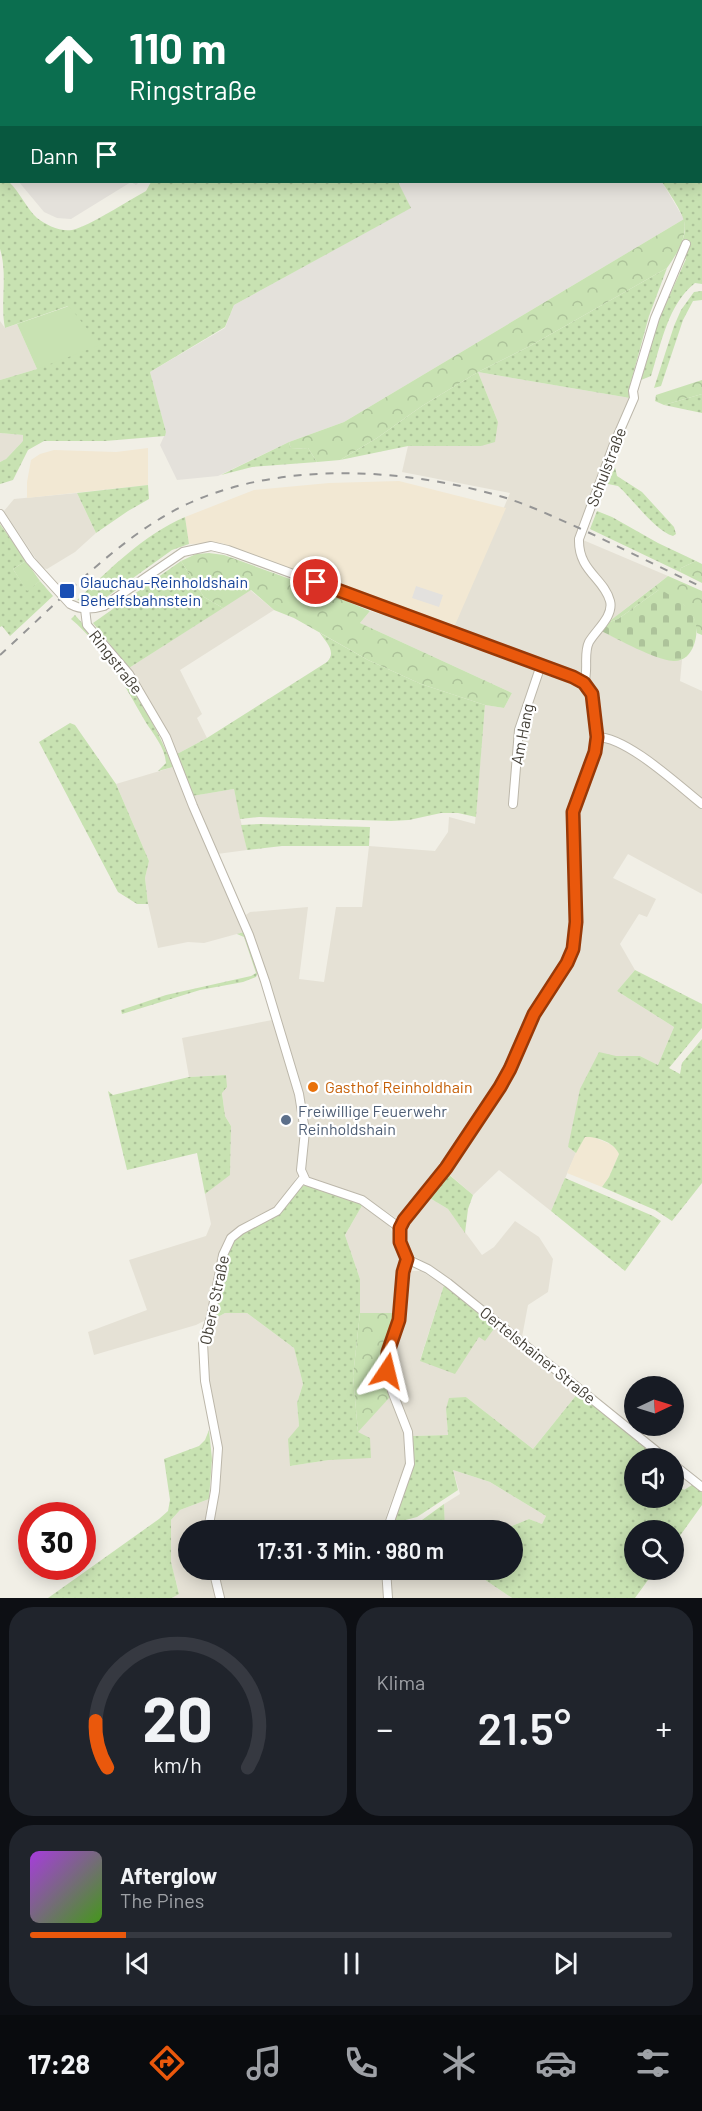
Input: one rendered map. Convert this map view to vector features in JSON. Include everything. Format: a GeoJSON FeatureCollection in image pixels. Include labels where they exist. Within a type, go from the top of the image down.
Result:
{"type":"FeatureCollection","features":[{"type":"Feature","properties":{"kind":"street","name":"Schulstraße"},"geometry":{"type":"LineString","coordinates":[[584,683],[588,674],[588,644],[610,612],[611,606],[608,595],[584,563],[579,540],[614,444],[634,398],[633,391],[655,318],[686,244]]}},
{"type":"Feature","properties":{"kind":"street"},"geometry":{"type":"LineString","coordinates":[[0,514],[30,560],[70,604],[85,609]]}},
{"type":"Feature","properties":{"kind":"street","name":"Ringstraße"},"geometry":{"type":"LineString","coordinates":[[304,1178],[301,1170],[304,1131],[299,1094],[249,935],[166,737],[129,674],[87,625],[85,609],[104,606],[183,552],[211,546],[228,550],[541,665],[584,683]]}},
{"type":"Feature","properties":{"kind":"street","name":"Am Hang"},"geometry":{"type":"LineString","coordinates":[[513,804],[519,730],[541,665]]}},
{"type":"Feature","properties":{"kind":"street"},"geometry":{"type":"LineString","coordinates":[[390,1520],[410,1464],[408,1432],[392,1391],[386,1361],[399,1320],[403,1272],[407,1259],[400,1242],[400,1228],[446,1168],[500,1087],[534,1014],[570,957],[576,922],[573,812],[595,752],[597,737],[593,699],[584,683]]}},
{"type":"Feature","properties":{"kind":"street"},"geometry":{"type":"LineString","coordinates":[[597,737],[613,740],[647,760],[702,804]]}},
{"type":"Feature","properties":{"kind":"street"},"geometry":{"type":"LineString","coordinates":[[304,1178],[306,1181],[371,1205],[400,1228]]}},
{"type":"Feature","properties":{"kind":"street","name":"Obere Straße"},"geometry":{"type":"LineString","coordinates":[[210,1520],[215,1491],[218,1448],[205,1381],[203,1344],[211,1317],[223,1255],[231,1238],[241,1230],[277,1211],[304,1178]]}},
{"type":"Feature","properties":{"kind":"street","name":"Oertelshainer Straße"},"geometry":{"type":"LineString","coordinates":[[407,1259],[428,1269],[448,1283],[653,1448]]}},
{"type":"Feature","properties":{"kind":"street"},"geometry":{"type":"LineString","coordinates":[[684,1473],[702,1487]]}},
{"type":"Feature","properties":{"kind":"street"},"geometry":{"type":"LineString","coordinates":[[216,1580],[220,1598]]}},
{"type":"Feature","properties":{"kind":"street"},"geometry":{"type":"LineString","coordinates":[[387,1580],[388,1598]]}},
{"type":"Feature","properties":{"kind":"shaded area"},"geometry":{"type":"Polygon","coordinates":[[[20,183],[129,183],[71,219],[57,218],[44,212],[20,183]]]}},
{"type":"Feature","properties":{"kind":"shaded area"},"geometry":{"type":"Polygon","coordinates":[[[398,183],[663,183],[684,219],[344,422],[289,442],[218,476],[177,480],[160,445],[166,432],[150,372],[225,328],[234,305],[410,208],[398,183]]]}},
{"type":"Feature","properties":{"kind":"shaded area"},"geometry":{"type":"Polygon","coordinates":[[[0,321],[5,328],[17,324],[37,369],[0,380],[0,321]]]}},
{"type":"Feature","properties":{"kind":"shaded area"},"geometry":{"type":"Polygon","coordinates":[[[478,372],[630,398],[576,537],[668,576],[607,623],[601,631],[644,651],[673,661],[682,660],[680,681],[702,691],[702,894],[628,854],[613,878],[656,899],[647,917],[639,914],[620,944],[635,970],[617,991],[674,1027],[658,1065],[640,1056],[616,1056],[568,1147],[576,1153],[551,1211],[499,1170],[473,1195],[442,1168],[402,1215],[396,1218],[369,1200],[312,1180],[304,1169],[297,1171],[298,1175],[286,1196],[274,1208],[224,1242],[206,1320],[94,1355],[88,1332],[147,1310],[129,1260],[206,1236],[211,1224],[205,1194],[230,1174],[231,1126],[225,1116],[222,1092],[225,1075],[189,1077],[182,1038],[272,1020],[280,1016],[246,915],[250,912],[308,907],[299,979],[324,982],[336,907],[362,907],[369,846],[435,851],[448,832],[449,817],[475,824],[485,705],[504,708],[512,693],[360,623],[370,611],[450,636],[510,493],[402,472],[408,446],[481,446],[498,422],[478,372]]]}},
{"type":"Feature","properties":{"kind":"shaded area"},"geometry":{"type":"Polygon","coordinates":[[[0,433],[23,435],[23,441],[6,459],[0,462],[0,433]]]}},
{"type":"Feature","properties":{"kind":"shaded area"},"geometry":{"type":"Polygon","coordinates":[[[148,448],[148,485],[27,498],[31,460],[40,454],[54,450],[116,452],[148,448]]]}},
{"type":"Feature","properties":{"kind":"shaded area"},"geometry":{"type":"Polygon","coordinates":[[[399,481],[506,508],[455,625],[335,585],[222,543],[189,544],[185,517],[254,490],[329,483],[399,481]]]}},
{"type":"Feature","properties":{"kind":"shaded area"},"geometry":{"type":"Polygon","coordinates":[[[77,493],[96,533],[75,552],[47,569],[42,568],[4,511],[14,499],[77,493]]]}},
{"type":"Feature","properties":{"kind":"shaded area"},"geometry":{"type":"Polygon","coordinates":[[[416,586],[443,595],[439,607],[412,598],[416,586]]]}},
{"type":"Feature","properties":{"kind":"shaded area"},"geometry":{"type":"Polygon","coordinates":[[[250,590],[274,610],[180,670],[202,714],[197,718],[207,738],[177,754],[129,668],[250,590]]]}},
{"type":"Feature","properties":{"kind":"shaded area"},"geometry":{"type":"Polygon","coordinates":[[[173,767],[244,932],[204,943],[188,942],[158,948],[145,878],[149,861],[116,784],[173,767]]]}},
{"type":"Feature","properties":{"kind":"shaded area"},"geometry":{"type":"Polygon","coordinates":[[[234,789],[247,850],[217,854],[192,796],[234,789]]]}},
{"type":"Feature","properties":{"kind":"shaded area"},"geometry":{"type":"Polygon","coordinates":[[[591,1136],[610,1144],[617,1149],[619,1154],[602,1187],[567,1173],[580,1143],[585,1137],[591,1136]]]}},
{"type":"Feature","properties":{"kind":"shaded area"},"geometry":{"type":"Polygon","coordinates":[[[428,1197],[448,1209],[482,1255],[494,1247],[515,1221],[539,1237],[553,1259],[548,1292],[528,1305],[522,1337],[458,1286],[418,1258],[409,1255],[405,1236],[407,1225],[428,1197]]]}},
{"type":"Feature","properties":{"kind":"shaded area"},"geometry":{"type":"Polygon","coordinates":[[[363,1204],[388,1224],[396,1239],[399,1260],[396,1313],[360,1313],[360,1279],[345,1235],[363,1204]]]}},
{"type":"Feature","properties":{"kind":"shaded area"},"geometry":{"type":"Polygon","coordinates":[[[411,1271],[421,1271],[444,1285],[420,1360],[479,1336],[496,1326],[578,1393],[533,1449],[466,1397],[446,1409],[448,1435],[412,1436],[390,1374],[391,1360],[403,1320],[407,1275],[411,1271]]]}},
{"type":"Feature","properties":{"kind":"shaded area"},"geometry":{"type":"Polygon","coordinates":[[[225,1313],[247,1313],[294,1348],[303,1384],[297,1403],[299,1426],[290,1466],[329,1460],[390,1397],[407,1437],[406,1462],[385,1520],[178,1520],[178,1580],[485,1580],[512,1598],[172,1598],[179,1593],[171,1563],[171,1520],[180,1510],[217,1496],[219,1433],[205,1369],[205,1343],[216,1318],[225,1313]]]}},
{"type":"Feature","properties":{"kind":"shaded area"},"geometry":{"type":"Polygon","coordinates":[[[453,1470],[490,1482],[546,1516],[542,1524],[529,1519],[523,1521],[445,1520],[444,1504],[460,1494],[453,1470]]]}},
{"type":"Feature","properties":{"kind":"green space"},"geometry":{"type":"Polygon","coordinates":[[[0,183],[10,183],[37,218],[63,230],[79,228],[98,219],[146,191],[150,183],[398,183],[411,208],[234,305],[225,327],[150,372],[166,432],[165,436],[105,441],[44,441],[28,450],[13,480],[0,484],[0,462],[6,459],[23,441],[23,435],[0,433],[0,380],[37,369],[68,306],[5,328],[0,249],[0,183]]]}},
{"type":"Feature","properties":{"kind":"green space"},"geometry":{"type":"Polygon","coordinates":[[[663,183],[702,183],[702,284],[695,283],[678,302],[662,338],[651,376],[641,380],[659,319],[686,259],[676,255],[685,232],[685,223],[663,183]]]}},
{"type":"Feature","properties":{"kind":"green space"},"geometry":{"type":"Polygon","coordinates":[[[684,219],[683,238],[667,268],[530,346],[478,372],[340,460],[317,462],[308,448],[291,449],[289,442],[344,422],[684,219]]]}},
{"type":"Feature","properties":{"kind":"green space"},"geometry":{"type":"Polygon","coordinates":[[[667,268],[649,316],[629,389],[630,398],[478,372],[530,346],[667,268]]]}},
{"type":"Feature","properties":{"kind":"green space"},"geometry":{"type":"Polygon","coordinates":[[[702,291],[702,300],[693,301],[683,320],[661,386],[654,388],[681,310],[694,292],[702,291]]]}},
{"type":"Feature","properties":{"kind":"green space"},"geometry":{"type":"Polygon","coordinates":[[[69,306],[100,345],[37,369],[17,324],[69,306]]]}},
{"type":"Feature","properties":{"kind":"green space"},"geometry":{"type":"Polygon","coordinates":[[[478,372],[498,422],[495,442],[481,446],[408,446],[340,460],[377,438],[422,406],[478,372]]]}},
{"type":"Feature","properties":{"kind":"green space"},"geometry":{"type":"Polygon","coordinates":[[[702,380],[702,394],[664,405],[655,401],[656,395],[702,380]]]}},
{"type":"Feature","properties":{"kind":"green space"},"geometry":{"type":"Polygon","coordinates":[[[702,394],[702,413],[664,405],[702,394]]]}},
{"type":"Feature","properties":{"kind":"green space"},"geometry":{"type":"Polygon","coordinates":[[[289,442],[291,449],[308,448],[317,462],[252,467],[221,475],[289,442]]]}},
{"type":"Feature","properties":{"kind":"green space"},"geometry":{"type":"Polygon","coordinates":[[[615,467],[617,476],[642,492],[674,527],[676,534],[673,536],[659,528],[618,486],[608,484],[606,487],[615,467]]]}},
{"type":"Feature","properties":{"kind":"green space"},"geometry":{"type":"Polygon","coordinates":[[[148,485],[149,499],[96,533],[77,493],[148,485]]]}},
{"type":"Feature","properties":{"kind":"green space"},"geometry":{"type":"Polygon","coordinates":[[[597,511],[696,561],[681,568],[680,572],[590,529],[597,511]]]}},
{"type":"Feature","properties":{"kind":"green space"},"geometry":{"type":"Polygon","coordinates":[[[185,517],[189,544],[172,550],[101,601],[92,603],[77,600],[141,543],[185,517]]]}},
{"type":"Feature","properties":{"kind":"green space"},"geometry":{"type":"Polygon","coordinates":[[[0,524],[26,561],[13,569],[27,590],[40,581],[53,596],[10,636],[2,626],[0,627],[0,524]]]}},
{"type":"Feature","properties":{"kind":"green space"},"geometry":{"type":"Polygon","coordinates":[[[196,554],[224,555],[370,611],[360,623],[512,693],[504,708],[485,705],[421,684],[368,660],[294,618],[274,610],[251,590],[223,608],[204,597],[181,561],[196,554]]]}},
{"type":"Feature","properties":{"kind":"green space"},"geometry":{"type":"Polygon","coordinates":[[[26,561],[40,581],[27,591],[13,569],[26,561]]]}},
{"type":"Feature","properties":{"kind":"green space"},"geometry":{"type":"Polygon","coordinates":[[[181,561],[204,597],[223,608],[129,668],[93,623],[181,561]]]}},
{"type":"Feature","properties":{"kind":"green space"},"geometry":{"type":"Polygon","coordinates":[[[696,561],[702,564],[702,583],[680,572],[681,568],[696,561]]]}},
{"type":"Feature","properties":{"kind":"green space"},"geometry":{"type":"Polygon","coordinates":[[[668,576],[702,591],[702,635],[697,633],[694,618],[684,605],[654,587],[668,576]]]}},
{"type":"Feature","properties":{"kind":"green space"},"geometry":{"type":"Polygon","coordinates":[[[654,587],[660,589],[618,619],[607,623],[654,587]]]}},
{"type":"Feature","properties":{"kind":"green space"},"geometry":{"type":"Polygon","coordinates":[[[660,589],[680,601],[692,613],[696,624],[694,646],[686,657],[680,660],[665,660],[656,657],[601,631],[607,623],[618,619],[660,589]]]}},
{"type":"Feature","properties":{"kind":"green space"},"geometry":{"type":"Polygon","coordinates":[[[75,615],[131,686],[164,745],[173,767],[158,771],[166,763],[161,746],[113,667],[94,642],[71,619],[75,615]]]}},
{"type":"Feature","properties":{"kind":"green space"},"geometry":{"type":"Polygon","coordinates":[[[320,633],[368,660],[421,684],[485,705],[476,817],[458,813],[441,813],[409,820],[391,821],[259,817],[240,819],[234,789],[192,796],[177,754],[207,738],[327,662],[331,651],[320,633]]]}},
{"type":"Feature","properties":{"kind":"green space"},"geometry":{"type":"Polygon","coordinates":[[[70,723],[75,725],[116,784],[149,861],[145,878],[148,904],[137,904],[118,892],[39,742],[70,723]]]}},
{"type":"Feature","properties":{"kind":"green space"},"geometry":{"type":"Polygon","coordinates":[[[241,825],[370,827],[369,846],[282,846],[247,850],[241,825]]]}},
{"type":"Feature","properties":{"kind":"green space"},"geometry":{"type":"Polygon","coordinates":[[[244,932],[258,972],[256,977],[243,982],[200,990],[122,1014],[121,1010],[166,995],[256,973],[244,937],[237,934],[244,932]]]}},
{"type":"Feature","properties":{"kind":"green space"},"geometry":{"type":"Polygon","coordinates":[[[635,970],[702,1004],[702,1028],[669,1068],[680,1074],[682,1063],[702,1039],[702,1183],[672,1221],[655,1210],[602,1187],[619,1154],[610,1144],[600,1139],[585,1137],[576,1153],[568,1147],[580,1089],[599,1052],[616,1056],[640,1056],[658,1065],[674,1027],[617,991],[635,970]]]}},
{"type":"Feature","properties":{"kind":"green space"},"geometry":{"type":"Polygon","coordinates":[[[226,1075],[227,1087],[222,1093],[225,1116],[231,1126],[230,1175],[205,1194],[197,1153],[127,1170],[108,1091],[113,1095],[189,1077],[226,1075]]]}},
{"type":"Feature","properties":{"kind":"green space"},"geometry":{"type":"Polygon","coordinates":[[[447,1173],[473,1195],[468,1209],[465,1233],[448,1209],[428,1197],[447,1173]]]}},
{"type":"Feature","properties":{"kind":"green space"},"geometry":{"type":"Polygon","coordinates":[[[565,1178],[661,1221],[625,1271],[551,1211],[565,1178]]]}},
{"type":"Feature","properties":{"kind":"green space"},"geometry":{"type":"Polygon","coordinates":[[[306,1185],[363,1204],[345,1235],[360,1279],[360,1313],[353,1376],[358,1432],[370,1438],[371,1458],[329,1460],[290,1466],[288,1439],[299,1426],[297,1403],[303,1384],[294,1348],[247,1313],[225,1313],[216,1318],[225,1260],[234,1240],[240,1234],[281,1211],[298,1189],[306,1185]]]}},
{"type":"Feature","properties":{"kind":"green space"},"geometry":{"type":"Polygon","coordinates":[[[444,1285],[496,1326],[485,1341],[479,1337],[455,1374],[420,1361],[444,1285]]]}},
{"type":"Feature","properties":{"kind":"green space"},"geometry":{"type":"Polygon","coordinates":[[[360,1313],[396,1313],[382,1361],[390,1397],[358,1432],[353,1376],[360,1313]]]}},
{"type":"Feature","properties":{"kind":"green space"},"geometry":{"type":"Polygon","coordinates":[[[578,1393],[624,1430],[624,1436],[632,1436],[647,1448],[624,1448],[624,1508],[684,1508],[684,1490],[692,1485],[702,1492],[702,1505],[684,1530],[684,1520],[624,1520],[624,1580],[648,1580],[635,1598],[512,1598],[485,1580],[523,1580],[523,1521],[529,1519],[542,1524],[546,1516],[490,1482],[453,1470],[458,1490],[417,1517],[394,1520],[413,1457],[412,1436],[448,1435],[446,1409],[449,1398],[466,1397],[533,1449],[578,1393]]]}},
{"type":"Feature","properties":{"kind":"green space"},"geometry":{"type":"Polygon","coordinates":[[[209,1430],[212,1459],[209,1499],[180,1510],[171,1520],[171,1562],[179,1594],[172,1598],[48,1598],[73,1580],[96,1580],[96,1564],[168,1511],[170,1500],[164,1459],[199,1446],[205,1440],[209,1430]]]}},
{"type":"Feature","properties":{"kind":"green space"},"geometry":{"type":"Polygon","coordinates":[[[444,1504],[445,1520],[422,1520],[444,1504]]]}},
{"type":"Feature","properties":{"kind":"railway"},"geometry":{"type":"LineString","coordinates":[[0,655],[109,556],[155,522],[179,508],[216,493],[256,482],[297,476],[339,473],[424,479],[503,497],[579,528],[702,587]]}},
{"type":"Feature","properties":{"kind":"place","name":"Glauchau-Reinholdshain Behelfsbahnstein"},"geometry":{"type":"Point","coordinates":[67,591]}},
{"type":"Feature","properties":{"kind":"place","name":"Gasthof Reinholdhain"},"geometry":{"type":"Point","coordinates":[313,1087]}},
{"type":"Feature","properties":{"kind":"place","name":"Freiwillige Feuerwehr Reinholdshain"},"geometry":{"type":"Point","coordinates":[286,1120]}},
{"type":"Feature","properties":{"kind":"route"},"geometry":{"type":"LineString","coordinates":[[316,582],[573,677],[584,683],[592,694],[596,721],[595,752],[573,812],[576,922],[573,949],[567,963],[534,1014],[500,1087],[446,1168],[400,1228],[400,1242],[407,1259],[403,1272],[399,1320],[388,1352],[387,1371]]}}]}
